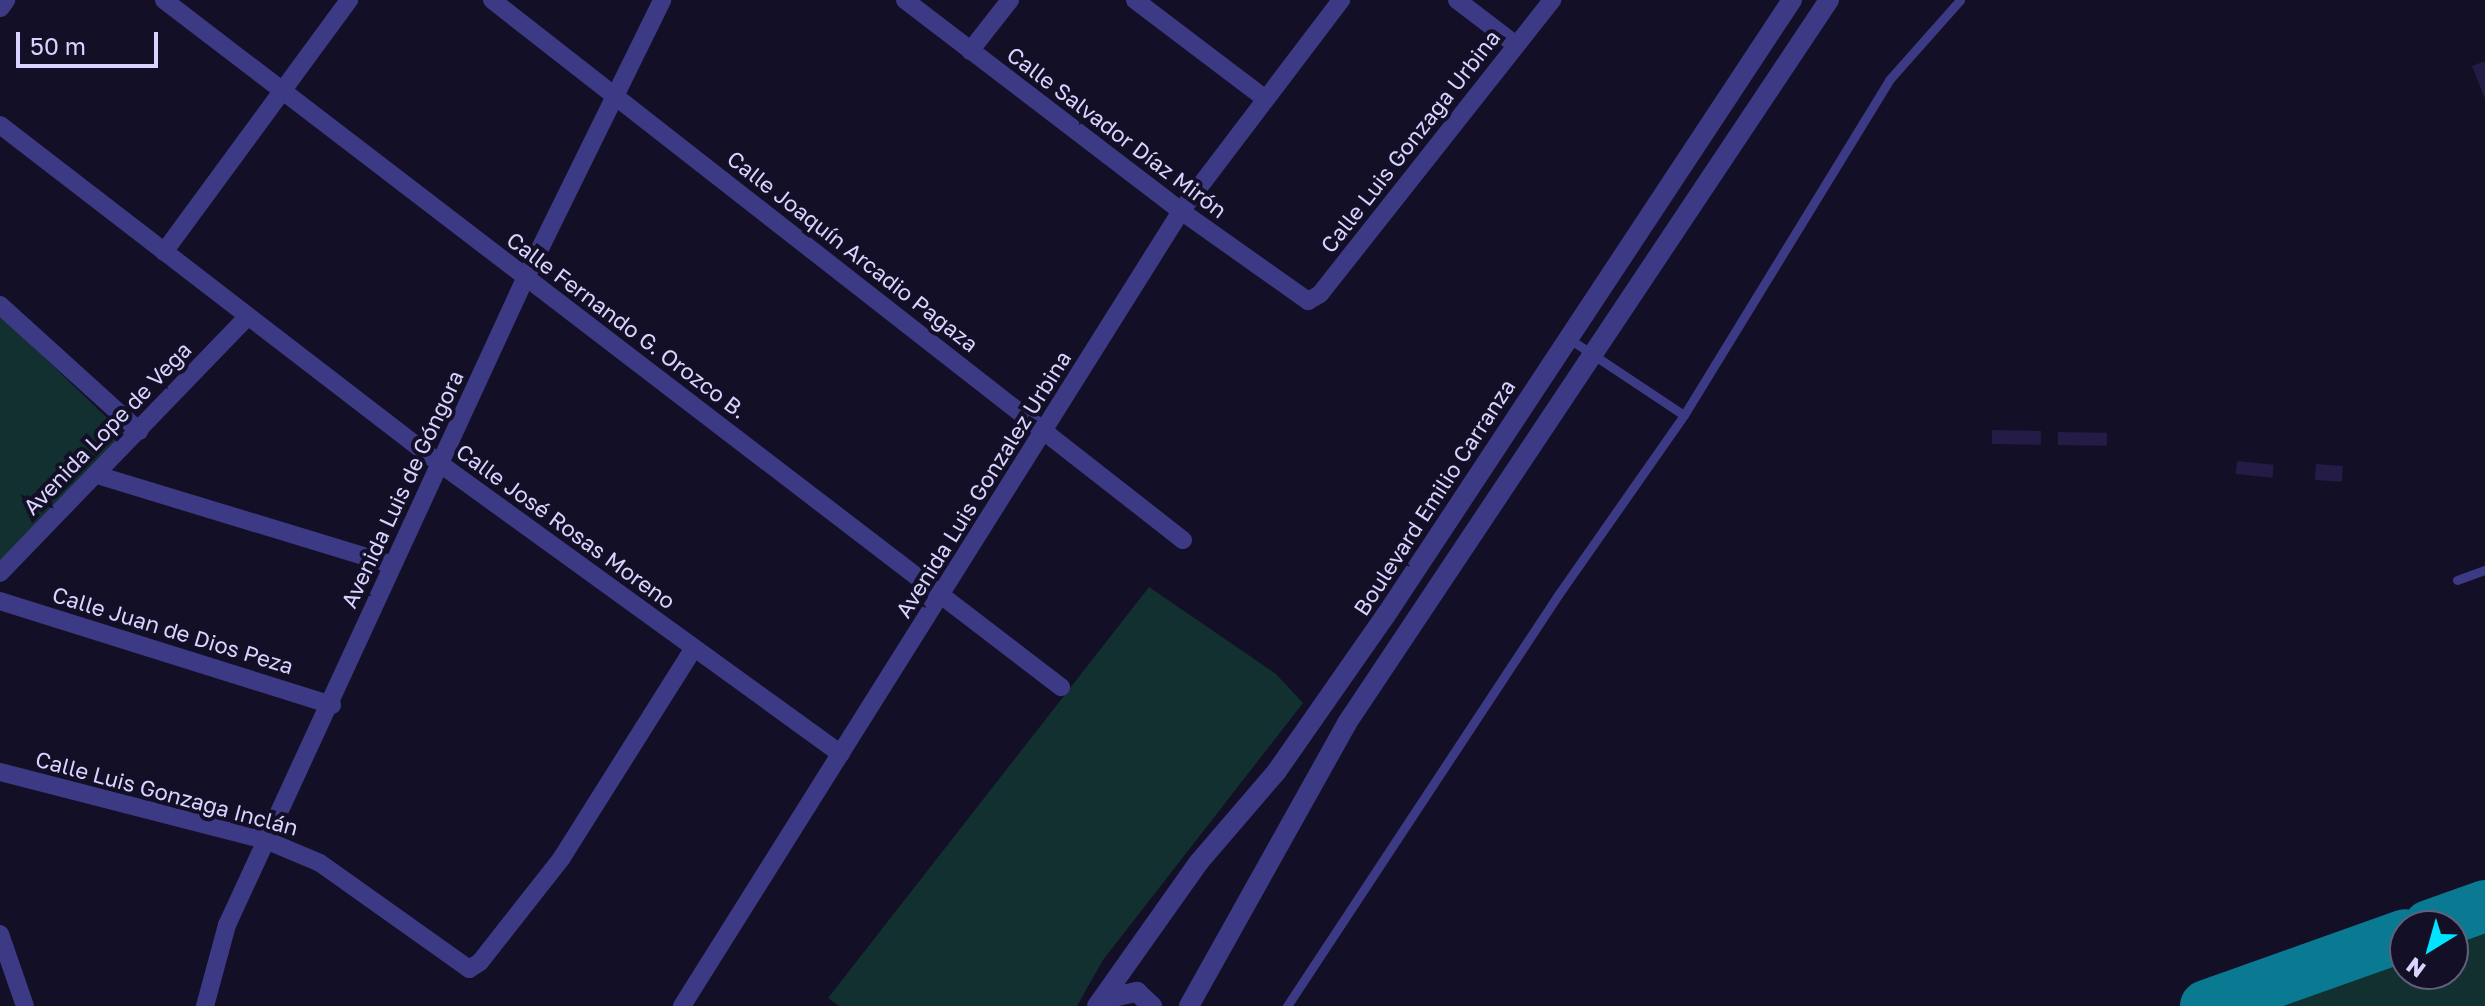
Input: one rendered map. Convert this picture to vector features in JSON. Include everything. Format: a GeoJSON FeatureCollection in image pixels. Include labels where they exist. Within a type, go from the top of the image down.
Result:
{"type":"FeatureCollection","features":[{"type":"Feature","properties":{"kind":"street"},"geometry":{"type":"LineString","coordinates":[[0,7],[5,0]]}},
{"type":"Feature","properties":{"kind":"street","name":"Calle Fernando G. Orozco B."},"geometry":{"type":"LineString","coordinates":[[164,0],[1061,687]]}},
{"type":"Feature","properties":{"kind":"street"},"geometry":{"type":"LineString","coordinates":[[164,252],[349,0]]}},
{"type":"Feature","properties":{"kind":"street","name":"Calle Joaquín Arcadio Pagaza"},"geometry":{"type":"LineString","coordinates":[[492,0],[1183,540]]}},
{"type":"Feature","properties":{"kind":"street","name":"Avenida Luis de Góngora"},"geometry":{"type":"LineString","coordinates":[[205,1006],[227,925],[332,705],[439,463],[525,279],[617,98],[662,0]]}},
{"type":"Feature","properties":{"kind":"street"},"geometry":{"type":"LineString","coordinates":[[970,51],[1010,0]]}},
{"type":"Feature","properties":{"kind":"street"},"geometry":{"type":"LineString","coordinates":[[1135,0],[1264,98]]}},
{"type":"Feature","properties":{"kind":"street","name":"Avenida Luis Gonzalez Urbina"},"geometry":{"type":"LineString","coordinates":[[682,1006],[944,596],[1181,211],[1341,0]]}},
{"type":"Feature","properties":{"kind":"street"},"geometry":{"type":"LineString","coordinates":[[1457,0],[1516,45]]}},
{"type":"Feature","properties":{"kind":"street","name":"Calle Luis Gonzaga Urbina"},"geometry":{"type":"LineString","coordinates":[[1301,300],[1320,294],[1552,0]]}},
{"type":"Feature","properties":{"kind":"street","name":"Boulevard Emilio Carranza"},"geometry":{"type":"LineString","coordinates":[[1097,1006],[1199,862],[1277,771],[1792,0]]}},
{"type":"Feature","properties":{"kind":"street"},"geometry":{"type":"LineString","coordinates":[[1189,1006],[1347,723],[1589,353],[1829,0]]}},
{"type":"Feature","properties":{"kind":"street","name":"Calle Salvador Díaz Mirón"},"geometry":{"type":"LineString","coordinates":[[912,2],[970,51],[1301,300]]}},
{"type":"Feature","properties":{"kind":"street","name":"Calle José Rosas Moreno"},"geometry":{"type":"LineString","coordinates":[[0,125],[439,463],[841,754]]}},
{"type":"Feature","properties":{"kind":"street"},"geometry":{"type":"LineString","coordinates":[[0,305],[139,431]]}},
{"type":"Feature","properties":{"kind":"street","name":"Avenida Lope de Vega"},"geometry":{"type":"LineString","coordinates":[[0,573],[248,316]]}},
{"type":"Feature","properties":{"kind":"street"},"geometry":{"type":"LineString","coordinates":[[97,475],[393,565]]}},
{"type":"Feature","properties":{"kind":"street","name":"Calle Juan de Dios Peza"},"geometry":{"type":"LineString","coordinates":[[0,601],[332,705]]}},
{"type":"Feature","properties":{"kind":"street","name":"Calle Luis Gonzaga Inclán"},"geometry":{"type":"LineString","coordinates":[[0,772],[268,841],[320,863],[461,966],[474,967],[561,859],[693,649]]}},
{"type":"Feature","properties":{"kind":"street"},"geometry":{"type":"LineString","coordinates":[[0,934],[25,1006]]}},
{"type":"Feature","properties":{"kind":"street"},"geometry":{"type":"LineString","coordinates":[[1105,1006],[1113,997],[1137,992],[1152,1006]]}},
{"type":"Feature","properties":{"kind":"lane"},"geometry":{"type":"LineString","coordinates":[[1287,1006],[1558,595],[1684,415],[1889,80],[1960,0]]}},
{"type":"Feature","properties":{"kind":"lane"},"geometry":{"type":"LineString","coordinates":[[1568,338],[1684,415]]}},
{"type":"Feature","properties":{"kind":"lane"},"geometry":{"type":"LineString","coordinates":[[2457,580],[2485,570]]}},
{"type":"Feature","properties":{"kind":"green space"},"geometry":{"type":"Polygon","coordinates":[[[0,315],[126,436],[0,563],[0,315]]]}},
{"type":"Feature","properties":{"kind":"green space"},"geometry":{"type":"Polygon","coordinates":[[[1149,587],[1276,674],[1303,703],[1103,960],[1077,1006],[839,1006],[828,998],[1149,587]]]}},
{"type":"Feature","properties":{"kind":"green space"},"geometry":{"type":"Polygon","coordinates":[[[2485,923],[2485,1006],[2255,1006],[2389,958],[2389,990],[2469,990],[2469,928],[2485,923]]]}},
{"type":"Feature","properties":{"kind":"building"},"geometry":{"type":"Polygon","coordinates":[[[2485,61],[2485,99],[2472,66],[2485,61]]]}},
{"type":"Feature","properties":{"kind":"building"},"geometry":{"type":"Polygon","coordinates":[[[1992,430],[2041,431],[2041,445],[1992,444],[1992,430]]]}},
{"type":"Feature","properties":{"kind":"building"},"geometry":{"type":"Polygon","coordinates":[[[2058,432],[2107,433],[2107,446],[2058,445],[2058,432]]]}},
{"type":"Feature","properties":{"kind":"building"},"geometry":{"type":"Polygon","coordinates":[[[2237,461],[2274,465],[2272,478],[2236,474],[2237,461]]]}},
{"type":"Feature","properties":{"kind":"building"},"geometry":{"type":"Polygon","coordinates":[[[2316,464],[2343,466],[2342,482],[2315,480],[2316,464]]]}},
{"type":"Feature","properties":{"kind":"taxiway"},"geometry":{"type":"LineString","coordinates":[[2469,912],[2485,906]]}},
{"type":"Feature","properties":{"kind":"taxiway"},"geometry":{"type":"LineString","coordinates":[[2206,1006],[2389,941]]}}]}
